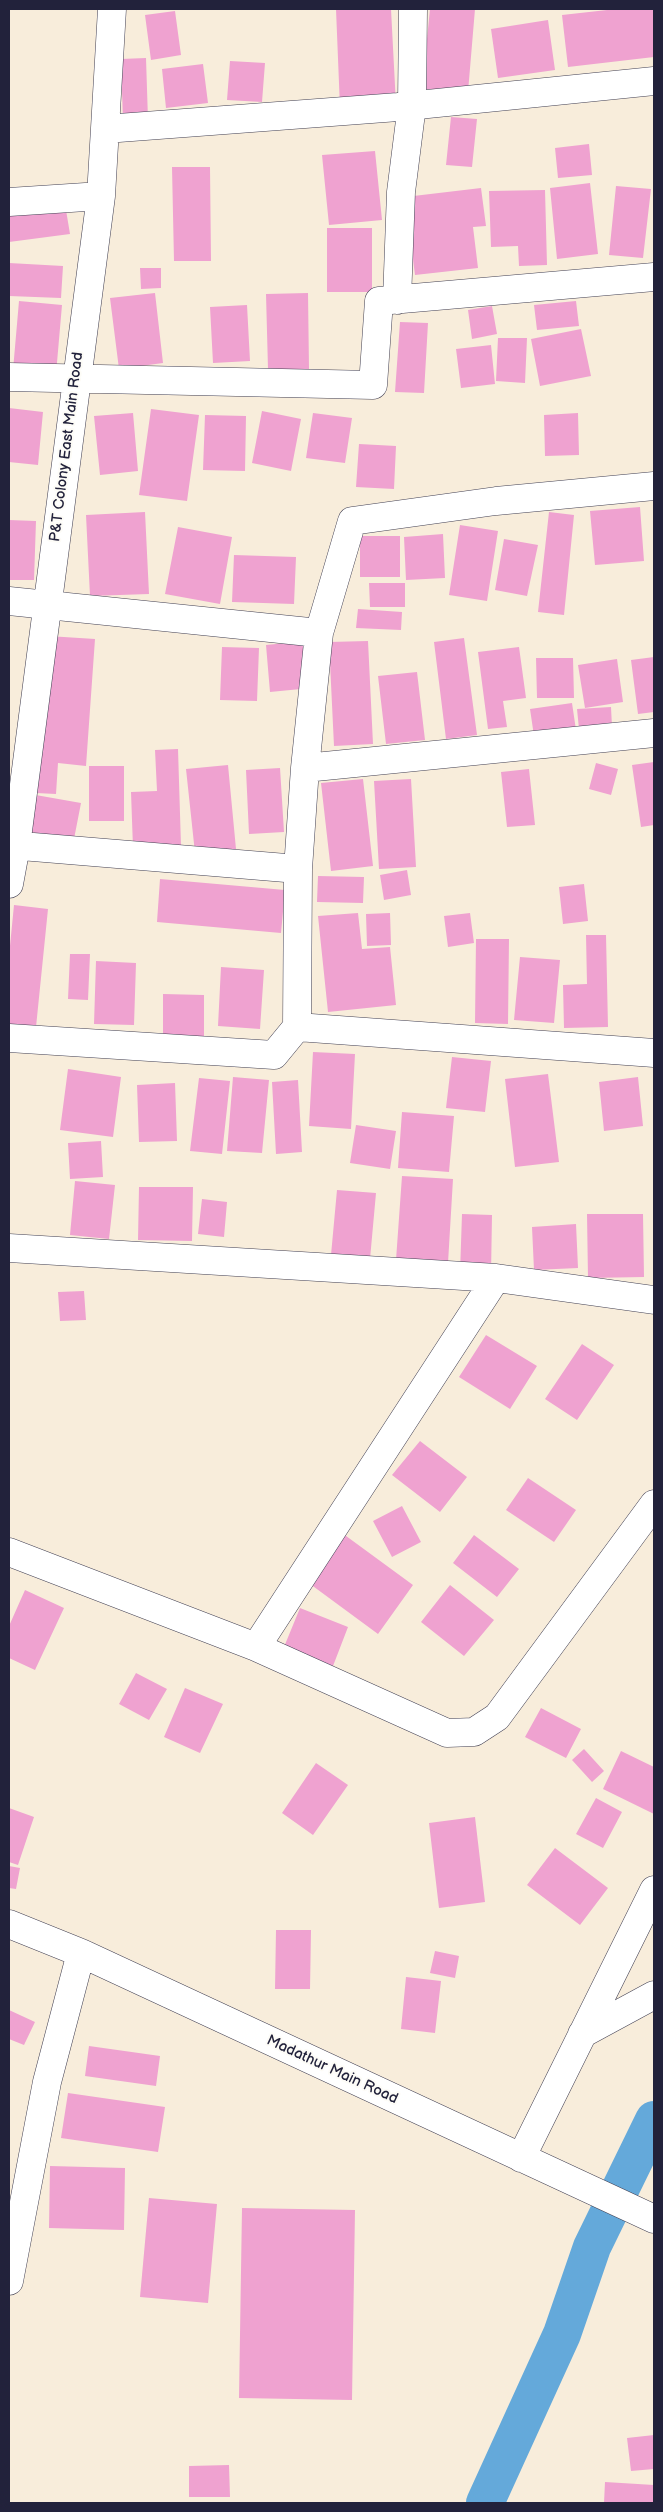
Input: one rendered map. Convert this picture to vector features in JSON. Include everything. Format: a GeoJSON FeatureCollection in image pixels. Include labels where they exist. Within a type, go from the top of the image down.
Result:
{"type":"FeatureCollection","features":[{"type":"Feature","properties":{"kind":"street","name":"P&T Colony East Main Road"},"geometry":{"type":"LineString","coordinates":[[9,884],[12,845],[48,604],[75,380],[101,196],[112,9]]}},
{"type":"Feature","properties":{"kind":"street"},"geometry":{"type":"LineString","coordinates":[[397,300],[401,192],[412,105],[413,9]]}},
{"type":"Feature","properties":{"kind":"street"},"geometry":{"type":"LineString","coordinates":[[105,129],[412,105],[654,81]]}},
{"type":"Feature","properties":{"kind":"street"},"geometry":{"type":"LineString","coordinates":[[9,202],[101,196]]}},
{"type":"Feature","properties":{"kind":"street"},"geometry":{"type":"LineString","coordinates":[[9,377],[75,380],[373,385],[378,301],[654,277]]}},
{"type":"Feature","properties":{"kind":"street"},"geometry":{"type":"LineString","coordinates":[[9,1038],[274,1055],[298,1027],[298,869],[305,768],[319,633],[352,521],[496,501],[654,486]]}},
{"type":"Feature","properties":{"kind":"street"},"geometry":{"type":"LineString","coordinates":[[9,601],[319,633]]}},
{"type":"Feature","properties":{"kind":"street"},"geometry":{"type":"LineString","coordinates":[[305,768],[654,733]]}},
{"type":"Feature","properties":{"kind":"street"},"geometry":{"type":"LineString","coordinates":[[12,845],[298,869]]}},
{"type":"Feature","properties":{"kind":"street"},"geometry":{"type":"LineString","coordinates":[[298,1027],[654,1053]]}},
{"type":"Feature","properties":{"kind":"street"},"geometry":{"type":"LineString","coordinates":[[9,1248],[496,1278],[654,1300]]}},
{"type":"Feature","properties":{"kind":"street"},"geometry":{"type":"LineString","coordinates":[[256,1647],[496,1278]]}},
{"type":"Feature","properties":{"kind":"street"},"geometry":{"type":"LineString","coordinates":[[9,1552],[256,1647],[447,1733],[474,1732],[497,1717],[654,1504]]}},
{"type":"Feature","properties":{"kind":"street"},"geometry":{"type":"LineString","coordinates":[[529,2162],[582,2034],[654,1890]]}},
{"type":"Feature","properties":{"kind":"street","name":"Madathur Main Road"},"geometry":{"type":"LineString","coordinates":[[9,1924],[82,1953],[654,2219]]}},
{"type":"Feature","properties":{"kind":"street"},"geometry":{"type":"LineString","coordinates":[[9,2281],[47,2082],[82,1953]]}},
{"type":"Feature","properties":{"kind":"street"},"geometry":{"type":"LineString","coordinates":[[582,2034],[654,1995]]}},
{"type":"Feature","properties":{"kind":"building"},"geometry":{"type":"Polygon","coordinates":[[[336,9],[391,9],[396,105],[340,108],[336,9]]]}},
{"type":"Feature","properties":{"kind":"building"},"geometry":{"type":"Polygon","coordinates":[[[430,9],[475,9],[468,92],[422,89],[430,9]]]}},
{"type":"Feature","properties":{"kind":"building"},"geometry":{"type":"Polygon","coordinates":[[[616,9],[654,9],[654,57],[568,67],[562,15],[616,9]]]}},
{"type":"Feature","properties":{"kind":"building"},"geometry":{"type":"Polygon","coordinates":[[[175,11],[181,55],[151,60],[145,15],[175,11]]]}},
{"type":"Feature","properties":{"kind":"building"},"geometry":{"type":"Polygon","coordinates":[[[548,20],[555,70],[498,78],[491,29],[548,20]]]}},
{"type":"Feature","properties":{"kind":"building"},"geometry":{"type":"Polygon","coordinates":[[[146,58],[148,120],[123,121],[121,59],[146,58]]]}},
{"type":"Feature","properties":{"kind":"building"},"geometry":{"type":"Polygon","coordinates":[[[230,61],[265,63],[262,102],[227,100],[230,61]]]}},
{"type":"Feature","properties":{"kind":"building"},"geometry":{"type":"Polygon","coordinates":[[[203,64],[208,103],[166,108],[162,69],[203,64]]]}},
{"type":"Feature","properties":{"kind":"building"},"geometry":{"type":"Polygon","coordinates":[[[451,117],[477,119],[472,167],[446,165],[451,117]]]}},
{"type":"Feature","properties":{"kind":"building"},"geometry":{"type":"Polygon","coordinates":[[[589,144],[592,175],[558,178],[555,148],[589,144]]]}},
{"type":"Feature","properties":{"kind":"building"},"geometry":{"type":"Polygon","coordinates":[[[375,151],[382,220],[329,225],[322,155],[375,151]]]}},
{"type":"Feature","properties":{"kind":"building"},"geometry":{"type":"Polygon","coordinates":[[[172,167],[210,167],[211,261],[174,261],[172,167]]]}},
{"type":"Feature","properties":{"kind":"building"},"geometry":{"type":"Polygon","coordinates":[[[590,183],[598,254],[557,259],[550,188],[590,183]]]}},
{"type":"Feature","properties":{"kind":"building"},"geometry":{"type":"Polygon","coordinates":[[[616,186],[651,189],[643,258],[609,255],[616,186]]]}},
{"type":"Feature","properties":{"kind":"building"},"geometry":{"type":"Polygon","coordinates":[[[481,188],[486,226],[473,227],[478,268],[415,275],[405,197],[481,188]]]}},
{"type":"Feature","properties":{"kind":"building"},"geometry":{"type":"Polygon","coordinates":[[[545,190],[547,265],[519,266],[518,246],[491,247],[489,191],[545,190]]]}},
{"type":"Feature","properties":{"kind":"building"},"geometry":{"type":"Polygon","coordinates":[[[65,204],[70,234],[9,242],[9,211],[65,204]]]}},
{"type":"Feature","properties":{"kind":"building"},"geometry":{"type":"Polygon","coordinates":[[[327,228],[372,228],[372,292],[327,292],[327,228]]]}},
{"type":"Feature","properties":{"kind":"building"},"geometry":{"type":"Polygon","coordinates":[[[9,263],[63,266],[61,298],[9,296],[9,263]]]}},
{"type":"Feature","properties":{"kind":"building"},"geometry":{"type":"Polygon","coordinates":[[[140,268],[161,268],[161,288],[141,289],[140,268]]]}},
{"type":"Feature","properties":{"kind":"building"},"geometry":{"type":"Polygon","coordinates":[[[155,293],[163,363],[119,369],[110,298],[155,293]]]}},
{"type":"Feature","properties":{"kind":"building"},"geometry":{"type":"Polygon","coordinates":[[[308,293],[309,369],[268,369],[266,294],[308,293]]]}},
{"type":"Feature","properties":{"kind":"building"},"geometry":{"type":"Polygon","coordinates":[[[19,301],[62,305],[56,374],[13,370],[19,301]]]}},
{"type":"Feature","properties":{"kind":"building"},"geometry":{"type":"Polygon","coordinates":[[[576,301],[579,326],[537,330],[534,305],[576,301]]]}},
{"type":"Feature","properties":{"kind":"building"},"geometry":{"type":"Polygon","coordinates":[[[247,305],[250,361],[213,363],[210,307],[247,305]]]}},
{"type":"Feature","properties":{"kind":"building"},"geometry":{"type":"Polygon","coordinates":[[[492,306],[497,334],[472,339],[468,310],[492,306]]]}},
{"type":"Feature","properties":{"kind":"building"},"geometry":{"type":"Polygon","coordinates":[[[400,322],[428,323],[424,393],[395,392],[400,322]]]}},
{"type":"Feature","properties":{"kind":"building"},"geometry":{"type":"Polygon","coordinates":[[[581,329],[591,376],[540,386],[531,339],[581,329]]]}},
{"type":"Feature","properties":{"kind":"building"},"geometry":{"type":"Polygon","coordinates":[[[498,338],[527,338],[525,383],[496,381],[498,338]]]}},
{"type":"Feature","properties":{"kind":"building"},"geometry":{"type":"Polygon","coordinates":[[[491,345],[495,384],[461,388],[456,349],[491,345]]]}},
{"type":"Feature","properties":{"kind":"building"},"geometry":{"type":"Polygon","coordinates":[[[9,408],[43,412],[38,465],[9,462],[9,408]]]}},
{"type":"Feature","properties":{"kind":"building"},"geometry":{"type":"Polygon","coordinates":[[[151,409],[199,415],[187,501],[139,495],[151,409]]]}},
{"type":"Feature","properties":{"kind":"building"},"geometry":{"type":"Polygon","coordinates":[[[262,411],[301,419],[291,471],[252,463],[262,411]]]}},
{"type":"Feature","properties":{"kind":"building"},"geometry":{"type":"Polygon","coordinates":[[[133,413],[138,471],[100,475],[94,416],[133,413]]]}},
{"type":"Feature","properties":{"kind":"building"},"geometry":{"type":"Polygon","coordinates":[[[313,413],[352,418],[345,463],[306,458],[313,413]]]}},
{"type":"Feature","properties":{"kind":"building"},"geometry":{"type":"Polygon","coordinates":[[[578,413],[579,455],[545,456],[544,415],[578,413]]]}},
{"type":"Feature","properties":{"kind":"building"},"geometry":{"type":"Polygon","coordinates":[[[205,415],[246,416],[245,471],[203,470],[205,415]]]}},
{"type":"Feature","properties":{"kind":"building"},"geometry":{"type":"Polygon","coordinates":[[[359,444],[396,446],[394,489],[356,487],[359,444]]]}},
{"type":"Feature","properties":{"kind":"building"},"geometry":{"type":"Polygon","coordinates":[[[640,507],[644,561],[595,565],[590,511],[640,507]]]}},
{"type":"Feature","properties":{"kind":"building"},"geometry":{"type":"Polygon","coordinates":[[[145,512],[149,594],[90,596],[86,515],[145,512]]]}},
{"type":"Feature","properties":{"kind":"building"},"geometry":{"type":"Polygon","coordinates":[[[549,512],[574,515],[564,615],[538,612],[549,512]]]}},
{"type":"Feature","properties":{"kind":"building"},"geometry":{"type":"Polygon","coordinates":[[[9,520],[36,521],[34,580],[9,580],[9,520]]]}},
{"type":"Feature","properties":{"kind":"building"},"geometry":{"type":"Polygon","coordinates":[[[460,525],[498,531],[487,601],[449,595],[460,525]]]}},
{"type":"Feature","properties":{"kind":"building"},"geometry":{"type":"Polygon","coordinates":[[[178,527],[232,537],[220,604],[165,594],[178,527]]]}},
{"type":"Feature","properties":{"kind":"building"},"geometry":{"type":"Polygon","coordinates":[[[443,534],[445,578],[406,580],[404,537],[443,534]]]}},
{"type":"Feature","properties":{"kind":"building"},"geometry":{"type":"Polygon","coordinates":[[[360,536],[400,536],[400,577],[360,577],[360,536]]]}},
{"type":"Feature","properties":{"kind":"building"},"geometry":{"type":"Polygon","coordinates":[[[504,539],[538,545],[527,596],[495,590],[504,539]]]}},
{"type":"Feature","properties":{"kind":"building"},"geometry":{"type":"Polygon","coordinates":[[[234,555],[296,557],[294,604],[232,602],[234,555]]]}},
{"type":"Feature","properties":{"kind":"building"},"geometry":{"type":"Polygon","coordinates":[[[369,583],[405,583],[405,607],[370,607],[369,583]]]}},
{"type":"Feature","properties":{"kind":"building"},"geometry":{"type":"Polygon","coordinates":[[[358,609],[402,612],[401,630],[356,628],[358,609]]]}},
{"type":"Feature","properties":{"kind":"building"},"geometry":{"type":"Polygon","coordinates":[[[48,636],[95,639],[86,766],[58,763],[56,794],[36,793],[48,636]]]}},
{"type":"Feature","properties":{"kind":"building"},"geometry":{"type":"Polygon","coordinates":[[[464,638],[477,735],[446,739],[434,642],[464,638]]]}},
{"type":"Feature","properties":{"kind":"building"},"geometry":{"type":"Polygon","coordinates":[[[306,641],[311,688],[270,692],[266,645],[306,641]]]}},
{"type":"Feature","properties":{"kind":"building"},"geometry":{"type":"Polygon","coordinates":[[[368,641],[373,744],[334,746],[329,642],[368,641]]]}},
{"type":"Feature","properties":{"kind":"building"},"geometry":{"type":"Polygon","coordinates":[[[222,647],[259,648],[257,701],[220,700],[222,647]]]}},
{"type":"Feature","properties":{"kind":"building"},"geometry":{"type":"Polygon","coordinates":[[[519,647],[526,698],[503,701],[507,727],[488,729],[478,652],[519,647]]]}},
{"type":"Feature","properties":{"kind":"building"},"geometry":{"type":"Polygon","coordinates":[[[654,657],[654,712],[638,714],[631,660],[654,657]]]}},
{"type":"Feature","properties":{"kind":"building"},"geometry":{"type":"Polygon","coordinates":[[[536,658],[573,658],[574,698],[537,698],[536,658]]]}},
{"type":"Feature","properties":{"kind":"building"},"geometry":{"type":"Polygon","coordinates":[[[617,659],[623,702],[585,708],[578,665],[617,659]]]}},
{"type":"Feature","properties":{"kind":"building"},"geometry":{"type":"Polygon","coordinates":[[[417,672],[425,740],[386,744],[378,676],[417,672]]]}},
{"type":"Feature","properties":{"kind":"building"},"geometry":{"type":"Polygon","coordinates":[[[572,703],[576,730],[534,736],[530,709],[572,703]]]}},
{"type":"Feature","properties":{"kind":"building"},"geometry":{"type":"Polygon","coordinates":[[[611,707],[612,727],[579,729],[577,709],[611,707]]]}},
{"type":"Feature","properties":{"kind":"building"},"geometry":{"type":"Polygon","coordinates":[[[178,749],[181,846],[133,848],[131,792],[157,791],[155,750],[178,749]]]}},
{"type":"Feature","properties":{"kind":"building"},"geometry":{"type":"Polygon","coordinates":[[[654,762],[654,825],[641,827],[632,765],[654,762]]]}},
{"type":"Feature","properties":{"kind":"building"},"geometry":{"type":"Polygon","coordinates":[[[596,763],[618,769],[611,795],[589,789],[596,763]]]}},
{"type":"Feature","properties":{"kind":"building"},"geometry":{"type":"Polygon","coordinates":[[[228,765],[236,849],[195,853],[186,769],[228,765]]]}},
{"type":"Feature","properties":{"kind":"building"},"geometry":{"type":"Polygon","coordinates":[[[89,766],[124,766],[124,821],[89,821],[89,766]]]}},
{"type":"Feature","properties":{"kind":"building"},"geometry":{"type":"Polygon","coordinates":[[[280,768],[284,832],[249,834],[246,770],[280,768]]]}},
{"type":"Feature","properties":{"kind":"building"},"geometry":{"type":"Polygon","coordinates":[[[529,769],[535,825],[507,827],[501,772],[529,769]]]}},
{"type":"Feature","properties":{"kind":"building"},"geometry":{"type":"Polygon","coordinates":[[[363,779],[373,866],[331,871],[321,783],[363,779]]]}},
{"type":"Feature","properties":{"kind":"building"},"geometry":{"type":"Polygon","coordinates":[[[411,779],[416,867],[379,869],[374,781],[411,779]]]}},
{"type":"Feature","properties":{"kind":"building"},"geometry":{"type":"Polygon","coordinates":[[[30,794],[81,803],[74,839],[24,831],[30,794]]]}},
{"type":"Feature","properties":{"kind":"building"},"geometry":{"type":"Polygon","coordinates":[[[407,870],[411,895],[384,900],[380,875],[407,870]]]}},
{"type":"Feature","properties":{"kind":"building"},"geometry":{"type":"Polygon","coordinates":[[[318,876],[364,877],[363,903],[317,902],[318,876]]]}},
{"type":"Feature","properties":{"kind":"building"},"geometry":{"type":"Polygon","coordinates":[[[160,879],[285,890],[281,933],[157,922],[160,879]]]}},
{"type":"Feature","properties":{"kind":"building"},"geometry":{"type":"Polygon","coordinates":[[[584,884],[588,921],[563,924],[559,887],[584,884]]]}},
{"type":"Feature","properties":{"kind":"building"},"geometry":{"type":"Polygon","coordinates":[[[14,905],[48,909],[36,1027],[9,1025],[9,956],[14,905]]]}},
{"type":"Feature","properties":{"kind":"building"},"geometry":{"type":"Polygon","coordinates":[[[358,913],[362,949],[390,947],[396,1005],[328,1012],[318,916],[358,913]]]}},
{"type":"Feature","properties":{"kind":"building"},"geometry":{"type":"Polygon","coordinates":[[[390,913],[391,945],[367,946],[366,914],[390,913]]]}},
{"type":"Feature","properties":{"kind":"building"},"geometry":{"type":"Polygon","coordinates":[[[470,913],[474,943],[448,947],[444,916],[470,913]]]}},
{"type":"Feature","properties":{"kind":"building"},"geometry":{"type":"Polygon","coordinates":[[[586,935],[606,935],[608,1027],[564,1028],[563,985],[587,984],[586,935]]]}},
{"type":"Feature","properties":{"kind":"building"},"geometry":{"type":"Polygon","coordinates":[[[476,939],[509,939],[508,1024],[475,1023],[476,939]]]}},
{"type":"Feature","properties":{"kind":"building"},"geometry":{"type":"Polygon","coordinates":[[[70,954],[90,954],[88,1000],[68,999],[70,954]]]}},
{"type":"Feature","properties":{"kind":"building"},"geometry":{"type":"Polygon","coordinates":[[[520,957],[560,960],[554,1023],[514,1020],[520,957]]]}},
{"type":"Feature","properties":{"kind":"building"},"geometry":{"type":"Polygon","coordinates":[[[96,961],[136,963],[134,1025],[94,1024],[96,961]]]}},
{"type":"Feature","properties":{"kind":"building"},"geometry":{"type":"Polygon","coordinates":[[[221,967],[264,970],[260,1029],[218,1026],[221,967]]]}},
{"type":"Feature","properties":{"kind":"building"},"geometry":{"type":"Polygon","coordinates":[[[163,994],[204,995],[204,1040],[163,1040],[163,994]]]}},
{"type":"Feature","properties":{"kind":"building"},"geometry":{"type":"Polygon","coordinates":[[[313,1052],[355,1054],[351,1129],[309,1126],[313,1052]]]}},
{"type":"Feature","properties":{"kind":"building"},"geometry":{"type":"Polygon","coordinates":[[[452,1057],[491,1061],[485,1112],[446,1108],[452,1057]]]}},
{"type":"Feature","properties":{"kind":"building"},"geometry":{"type":"Polygon","coordinates":[[[68,1069],[121,1077],[113,1137],[60,1130],[68,1069]]]}},
{"type":"Feature","properties":{"kind":"building"},"geometry":{"type":"Polygon","coordinates":[[[548,1074],[559,1162],[515,1167],[505,1079],[548,1074]]]}},
{"type":"Feature","properties":{"kind":"building"},"geometry":{"type":"Polygon","coordinates":[[[233,1077],[269,1080],[262,1153],[227,1151],[233,1077]]]}},
{"type":"Feature","properties":{"kind":"building"},"geometry":{"type":"Polygon","coordinates":[[[638,1077],[643,1126],[604,1131],[599,1082],[638,1077]]]}},
{"type":"Feature","properties":{"kind":"building"},"geometry":{"type":"Polygon","coordinates":[[[199,1078],[230,1081],[222,1154],[190,1151],[199,1078]]]}},
{"type":"Feature","properties":{"kind":"building"},"geometry":{"type":"Polygon","coordinates":[[[298,1080],[302,1152],[276,1154],[272,1082],[298,1080]]]}},
{"type":"Feature","properties":{"kind":"building"},"geometry":{"type":"Polygon","coordinates":[[[175,1083],[177,1141],[139,1142],[137,1085],[175,1083]]]}},
{"type":"Feature","properties":{"kind":"building"},"geometry":{"type":"Polygon","coordinates":[[[402,1112],[454,1116],[449,1172],[398,1168],[402,1112]]]}},
{"type":"Feature","properties":{"kind":"building"},"geometry":{"type":"Polygon","coordinates":[[[356,1125],[396,1131],[390,1169],[350,1163],[356,1125]]]}},
{"type":"Feature","properties":{"kind":"building"},"geometry":{"type":"Polygon","coordinates":[[[101,1141],[103,1177],[70,1179],[68,1143],[101,1141]]]}},
{"type":"Feature","properties":{"kind":"building"},"geometry":{"type":"Polygon","coordinates":[[[402,1176],[453,1179],[448,1263],[396,1260],[402,1176]]]}},
{"type":"Feature","properties":{"kind":"building"},"geometry":{"type":"Polygon","coordinates":[[[75,1181],[115,1185],[109,1239],[70,1235],[75,1181]]]}},
{"type":"Feature","properties":{"kind":"building"},"geometry":{"type":"Polygon","coordinates":[[[139,1187],[193,1187],[192,1241],[138,1240],[139,1187]]]}},
{"type":"Feature","properties":{"kind":"building"},"geometry":{"type":"Polygon","coordinates":[[[337,1190],[376,1193],[370,1259],[331,1255],[337,1190]]]}},
{"type":"Feature","properties":{"kind":"building"},"geometry":{"type":"Polygon","coordinates":[[[202,1199],[227,1202],[224,1237],[198,1234],[202,1199]]]}},
{"type":"Feature","properties":{"kind":"building"},"geometry":{"type":"Polygon","coordinates":[[[462,1214],[492,1215],[491,1274],[460,1273],[462,1214]]]}},
{"type":"Feature","properties":{"kind":"building"},"geometry":{"type":"Polygon","coordinates":[[[587,1214],[643,1214],[644,1277],[588,1278],[587,1214]]]}},
{"type":"Feature","properties":{"kind":"building"},"geometry":{"type":"Polygon","coordinates":[[[576,1224],[578,1268],[534,1270],[532,1227],[576,1224]]]}},
{"type":"Feature","properties":{"kind":"building"},"geometry":{"type":"Polygon","coordinates":[[[84,1291],[86,1320],[60,1321],[58,1292],[84,1291]]]}},
{"type":"Feature","properties":{"kind":"building"},"geometry":{"type":"Polygon","coordinates":[[[486,1335],[537,1366],[510,1409],[459,1377],[486,1335]]]}},
{"type":"Feature","properties":{"kind":"building"},"geometry":{"type":"Polygon","coordinates":[[[582,1344],[614,1365],[577,1420],[545,1399],[582,1344]]]}},
{"type":"Feature","properties":{"kind":"building"},"geometry":{"type":"Polygon","coordinates":[[[420,1441],[467,1477],[440,1512],[392,1475],[420,1441]]]}},
{"type":"Feature","properties":{"kind":"building"},"geometry":{"type":"Polygon","coordinates":[[[528,1478],[576,1510],[554,1542],[506,1510],[528,1478]]]}},
{"type":"Feature","properties":{"kind":"building"},"geometry":{"type":"Polygon","coordinates":[[[402,1506],[421,1542],[392,1557],[373,1521],[402,1506]]]}},
{"type":"Feature","properties":{"kind":"building"},"geometry":{"type":"Polygon","coordinates":[[[342,1533],[413,1585],[378,1634],[306,1581],[342,1533]]]}},
{"type":"Feature","properties":{"kind":"building"},"geometry":{"type":"Polygon","coordinates":[[[474,1535],[519,1569],[497,1597],[453,1563],[474,1535]]]}},
{"type":"Feature","properties":{"kind":"building"},"geometry":{"type":"Polygon","coordinates":[[[450,1585],[494,1620],[464,1656],[421,1622],[450,1585]]]}},
{"type":"Feature","properties":{"kind":"building"},"geometry":{"type":"Polygon","coordinates":[[[25,1590],[64,1608],[35,1670],[9,1658],[9,1626],[25,1590]]]}},
{"type":"Feature","properties":{"kind":"building"},"geometry":{"type":"Polygon","coordinates":[[[300,1608],[348,1627],[333,1666],[284,1647],[300,1608]]]}},
{"type":"Feature","properties":{"kind":"building"},"geometry":{"type":"Polygon","coordinates":[[[136,1673],[167,1689],[149,1720],[119,1704],[136,1673]]]}},
{"type":"Feature","properties":{"kind":"building"},"geometry":{"type":"Polygon","coordinates":[[[185,1688],[223,1704],[200,1753],[164,1737],[185,1688]]]}},
{"type":"Feature","properties":{"kind":"building"},"geometry":{"type":"Polygon","coordinates":[[[541,1708],[581,1729],[566,1758],[525,1737],[541,1708]]]}},
{"type":"Feature","properties":{"kind":"building"},"geometry":{"type":"Polygon","coordinates":[[[584,1749],[604,1771],[592,1782],[572,1760],[584,1749]]]}},
{"type":"Feature","properties":{"kind":"building"},"geometry":{"type":"Polygon","coordinates":[[[621,1751],[654,1767],[654,1814],[603,1789],[621,1751]]]}},
{"type":"Feature","properties":{"kind":"building"},"geometry":{"type":"Polygon","coordinates":[[[316,1763],[348,1785],[313,1835],[282,1813],[316,1763]]]}},
{"type":"Feature","properties":{"kind":"building"},"geometry":{"type":"Polygon","coordinates":[[[596,1798],[622,1812],[603,1848],[576,1834],[596,1798]]]}},
{"type":"Feature","properties":{"kind":"building"},"geometry":{"type":"Polygon","coordinates":[[[9,1808],[34,1817],[18,1865],[9,1862],[9,1808]]]}},
{"type":"Feature","properties":{"kind":"building"},"geometry":{"type":"Polygon","coordinates":[[[475,1817],[485,1902],[439,1908],[429,1823],[475,1817]]]}},
{"type":"Feature","properties":{"kind":"building"},"geometry":{"type":"Polygon","coordinates":[[[555,1848],[608,1888],[580,1925],[527,1885],[555,1848]]]}},
{"type":"Feature","properties":{"kind":"building"},"geometry":{"type":"Polygon","coordinates":[[[9,1866],[20,1868],[16,1889],[9,1888],[9,1866]]]}},
{"type":"Feature","properties":{"kind":"building"},"geometry":{"type":"Polygon","coordinates":[[[276,1930],[311,1930],[310,1989],[275,1989],[276,1930]]]}},
{"type":"Feature","properties":{"kind":"building"},"geometry":{"type":"Polygon","coordinates":[[[435,1951],[459,1956],[455,1978],[430,1973],[435,1951]]]}},
{"type":"Feature","properties":{"kind":"building"},"geometry":{"type":"Polygon","coordinates":[[[406,1977],[441,1981],[435,2033],[401,2029],[406,1977]]]}},
{"type":"Feature","properties":{"kind":"building"},"geometry":{"type":"Polygon","coordinates":[[[9,2010],[35,2022],[24,2045],[9,2039],[9,2010]]]}},
{"type":"Feature","properties":{"kind":"building"},"geometry":{"type":"Polygon","coordinates":[[[89,2046],[160,2056],[156,2086],[85,2076],[89,2046]]]}},
{"type":"Feature","properties":{"kind":"building"},"geometry":{"type":"Polygon","coordinates":[[[68,2093],[165,2107],[158,2152],[61,2138],[68,2093]]]}},
{"type":"Feature","properties":{"kind":"building"},"geometry":{"type":"Polygon","coordinates":[[[50,2166],[125,2168],[124,2230],[49,2228],[50,2166]]]}},
{"type":"Feature","properties":{"kind":"building"},"geometry":{"type":"Polygon","coordinates":[[[149,2198],[217,2204],[208,2303],[140,2297],[149,2198]]]}},
{"type":"Feature","properties":{"kind":"building"},"geometry":{"type":"Polygon","coordinates":[[[242,2208],[355,2210],[352,2400],[239,2398],[242,2208]]]}},
{"type":"Feature","properties":{"kind":"building"},"geometry":{"type":"Polygon","coordinates":[[[654,2435],[654,2469],[631,2471],[627,2438],[654,2435]]]}},
{"type":"Feature","properties":{"kind":"building"},"geometry":{"type":"Polygon","coordinates":[[[229,2465],[230,2497],[189,2497],[189,2466],[229,2465]]]}},
{"type":"Feature","properties":{"kind":"building"},"geometry":{"type":"Polygon","coordinates":[[[605,2482],[654,2485],[654,2503],[604,2503],[605,2482]]]}},
{"type":"Feature","properties":{"kind":"waterway"},"geometry":{"type":"LineString","coordinates":[[485,2503],[562,2334],[592,2247],[654,2120]]}}]}
